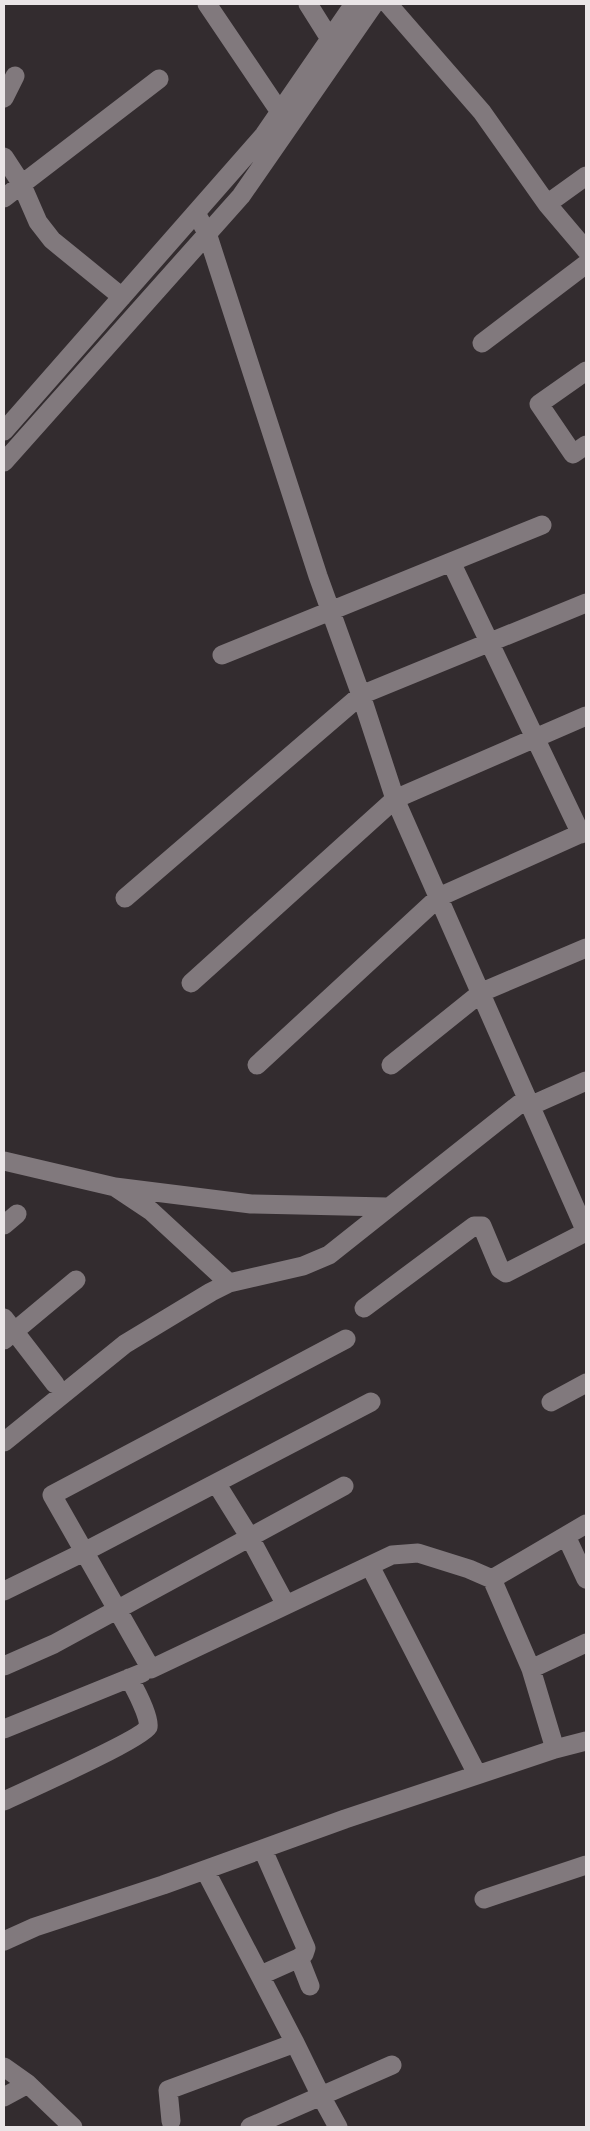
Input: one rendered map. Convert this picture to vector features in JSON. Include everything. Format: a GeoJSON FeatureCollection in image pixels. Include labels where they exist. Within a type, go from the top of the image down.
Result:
{"type":"FeatureCollection","features":[{"type":"Feature","properties":{"kind":"street"},"geometry":{"type":"LineString","coordinates":[[207,4],[280,112]]}},
{"type":"Feature","properties":{"kind":"street"},"geometry":{"type":"LineString","coordinates":[[308,4],[330,40]]}},
{"type":"Feature","properties":{"kind":"street"},"geometry":{"type":"LineString","coordinates":[[4,432],[264,135],[354,4]]}},
{"type":"Feature","properties":{"kind":"street"},"geometry":{"type":"LineString","coordinates":[[4,462],[241,196],[374,4]]}},
{"type":"Feature","properties":{"kind":"street"},"geometry":{"type":"LineString","coordinates":[[388,4],[482,112],[547,204],[586,250]]}},
{"type":"Feature","properties":{"kind":"street"},"geometry":{"type":"LineString","coordinates":[[4,98],[15,76]]}},
{"type":"Feature","properties":{"kind":"street"},"geometry":{"type":"LineString","coordinates":[[4,198],[21,183],[159,79]]}},
{"type":"Feature","properties":{"kind":"street"},"geometry":{"type":"LineString","coordinates":[[4,157],[21,183],[38,222],[52,240],[122,297]]}},
{"type":"Feature","properties":{"kind":"street"},"geometry":{"type":"LineString","coordinates":[[547,204],[586,176]]}},
{"type":"Feature","properties":{"kind":"street"},"geometry":{"type":"LineString","coordinates":[[196,212],[207,233],[330,609],[395,798],[529,1102],[579,1195],[586,1232],[506,1273],[500,1269],[482,1226],[474,1226],[364,1308]]}},
{"type":"Feature","properties":{"kind":"street"},"geometry":{"type":"LineString","coordinates":[[482,343],[586,264]]}},
{"type":"Feature","properties":{"kind":"street"},"geometry":{"type":"LineString","coordinates":[[586,371],[539,404],[573,454],[586,445]]}},
{"type":"Feature","properties":{"kind":"street"},"geometry":{"type":"LineString","coordinates":[[222,655],[330,609],[542,525]]}},
{"type":"Feature","properties":{"kind":"street"},"geometry":{"type":"LineString","coordinates":[[257,1065],[439,897],[583,833],[534,739],[451,562]]}},
{"type":"Feature","properties":{"kind":"street"},"geometry":{"type":"LineString","coordinates":[[125,898],[361,695],[586,603]]}},
{"type":"Feature","properties":{"kind":"street"},"geometry":{"type":"LineString","coordinates":[[191,983],[395,798],[586,716]]}},
{"type":"Feature","properties":{"kind":"street"},"geometry":{"type":"LineString","coordinates":[[391,1065],[482,992],[586,948]]}},
{"type":"Feature","properties":{"kind":"street"},"geometry":{"type":"LineString","coordinates":[[4,1442],[124,1344],[229,1283],[303,1266],[329,1255],[387,1207],[529,1102],[586,1082]]}},
{"type":"Feature","properties":{"kind":"street"},"geometry":{"type":"LineString","coordinates":[[4,1161],[115,1187],[251,1204],[387,1207]]}},
{"type":"Feature","properties":{"kind":"street"},"geometry":{"type":"LineString","coordinates":[[115,1187],[151,1211],[229,1283]]}},
{"type":"Feature","properties":{"kind":"street"},"geometry":{"type":"LineString","coordinates":[[55,1384],[7,1330],[76,1280]]}},
{"type":"Feature","properties":{"kind":"street"},"geometry":{"type":"LineString","coordinates":[[151,1669],[52,1495],[346,1338]]}},
{"type":"Feature","properties":{"kind":"street"},"geometry":{"type":"LineString","coordinates":[[551,1402],[586,1384]]}},
{"type":"Feature","properties":{"kind":"street"},"geometry":{"type":"LineString","coordinates":[[4,1591],[84,1552],[371,1402]]}},
{"type":"Feature","properties":{"kind":"street"},"geometry":{"type":"LineString","coordinates":[[216,1483],[249,1536],[286,1606]]}},
{"type":"Feature","properties":{"kind":"street"},"geometry":{"type":"LineString","coordinates":[[4,1666],[54,1644],[249,1536],[344,1486]]}},
{"type":"Feature","properties":{"kind":"street"},"geometry":{"type":"LineString","coordinates":[[492,1579],[586,1524]]}},
{"type":"Feature","properties":{"kind":"street"},"geometry":{"type":"LineString","coordinates":[[566,1536],[586,1579]]}},
{"type":"Feature","properties":{"kind":"street"},"geometry":{"type":"LineString","coordinates":[[4,1729],[151,1669],[392,1555],[418,1553],[469,1569],[492,1579],[531,1669],[555,1749]]}},
{"type":"Feature","properties":{"kind":"street"},"geometry":{"type":"LineString","coordinates":[[370,1566],[477,1774]]}},
{"type":"Feature","properties":{"kind":"street"},"geometry":{"type":"LineString","coordinates":[[531,1669],[586,1643]]}},
{"type":"Feature","properties":{"kind":"street"},"geometry":{"type":"LineString","coordinates":[[4,1801],[108,1752],[143,1733],[148,1727],[148,1719],[129,1678]]}},
{"type":"Feature","properties":{"kind":"street"},"geometry":{"type":"LineString","coordinates":[[5,1939],[34,1927],[263,1850],[345,1819],[477,1774],[586,1741]]}},
{"type":"Feature","properties":{"kind":"street"},"geometry":{"type":"LineString","coordinates":[[261,1975],[299,1958],[304,1954],[306,1948],[263,1850]]}},
{"type":"Feature","properties":{"kind":"street"},"geometry":{"type":"LineString","coordinates":[[484,1899],[586,1865]]}},
{"type":"Feature","properties":{"kind":"street"},"geometry":{"type":"LineString","coordinates":[[205,1870],[338,2127]]}},
{"type":"Feature","properties":{"kind":"street"},"geometry":{"type":"LineString","coordinates":[[299,1958],[310,1986]]}},
{"type":"Feature","properties":{"kind":"street"},"geometry":{"type":"LineString","coordinates":[[171,2121],[168,2090],[295,2043]]}},
{"type":"Feature","properties":{"kind":"street"},"geometry":{"type":"LineString","coordinates":[[250,2127],[392,2065]]}},
{"type":"Feature","properties":{"kind":"street"},"geometry":{"type":"LineString","coordinates":[[4,2067],[28,2084],[73,2127]]}},
{"type":"Feature","properties":{"kind":"street"},"geometry":{"type":"LineString","coordinates":[[4,2097],[28,2084]]}}]}
